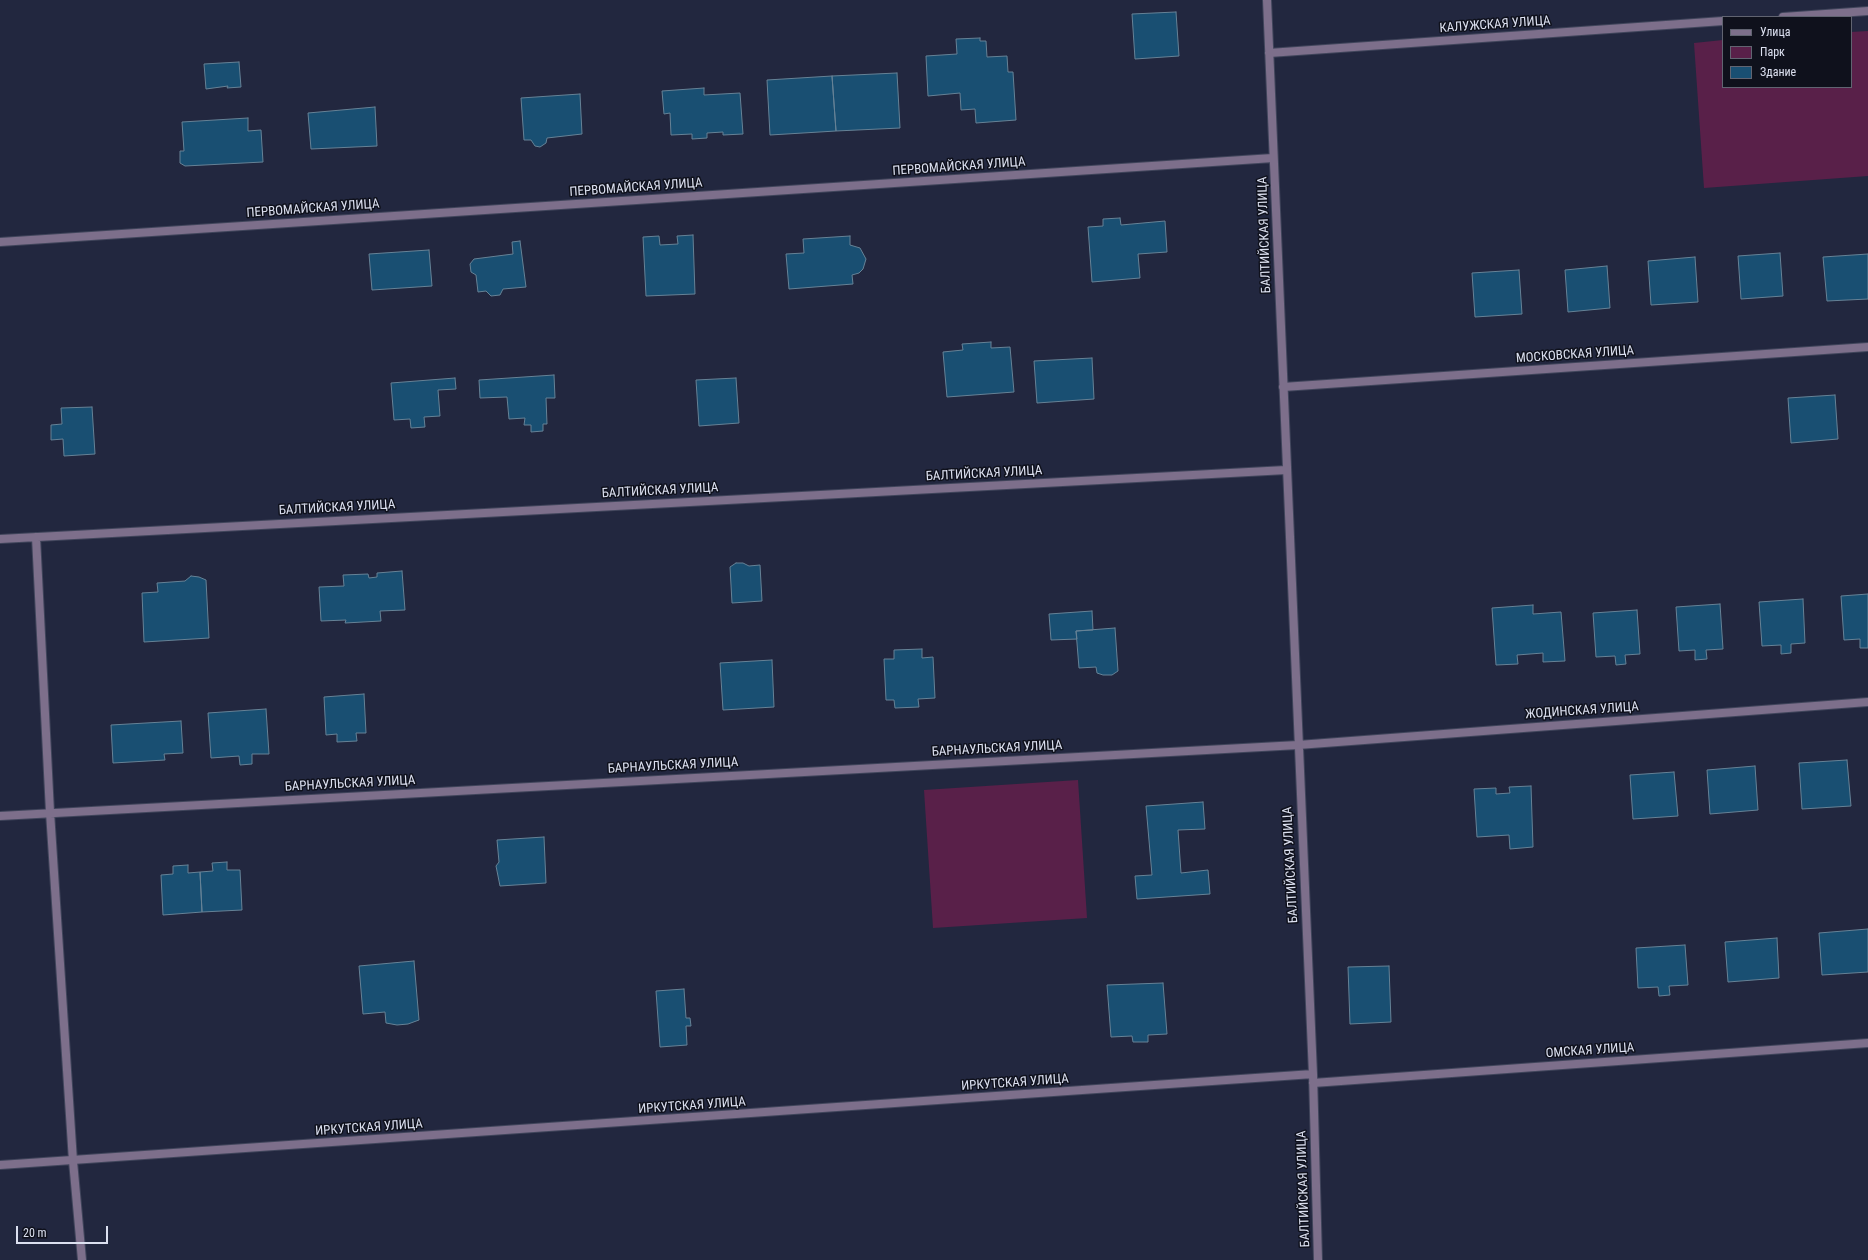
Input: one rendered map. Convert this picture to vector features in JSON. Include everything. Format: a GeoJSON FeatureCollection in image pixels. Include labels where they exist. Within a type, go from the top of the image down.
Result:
{"type":"FeatureCollection","features":[{"type":"Feature","properties":{"kind":"street","name":"БАЛТИЙСКАЯ УЛИЦА"},"geometry":{"type":"LineString","coordinates":[[1267,0],[1313,1074],[1318,1260]]}},
{"type":"Feature","properties":{"kind":"street"},"geometry":{"type":"LineString","coordinates":[[1797,16],[1868,11]]}},
{"type":"Feature","properties":{"kind":"street","name":"КАЛУЖСКАЯ УЛИЦА"},"geometry":{"type":"LineString","coordinates":[[1269,53],[1722,21]]}},
{"type":"Feature","properties":{"kind":"street","name":"ПЕРВОМАЙСКАЯ УЛИЦА"},"geometry":{"type":"LineString","coordinates":[[0,242],[1273,158]]}},
{"type":"Feature","properties":{"kind":"street","name":"МОСКОВСКАЯ УЛИЦА"},"geometry":{"type":"LineString","coordinates":[[1283,387],[1868,347]]}},
{"type":"Feature","properties":{"kind":"street","name":"БАЛТИЙСКАЯ УЛИЦА"},"geometry":{"type":"LineString","coordinates":[[0,539],[1286,470]]}},
{"type":"Feature","properties":{"kind":"street"},"geometry":{"type":"LineString","coordinates":[[36,536],[50,812],[73,1161],[82,1260]]}},
{"type":"Feature","properties":{"kind":"street","name":"ЖОДИНСКАЯ УЛИЦА"},"geometry":{"type":"LineString","coordinates":[[1298,745],[1868,702]]}},
{"type":"Feature","properties":{"kind":"street","name":"БАРНАУЛЬСКАЯ УЛИЦА"},"geometry":{"type":"LineString","coordinates":[[0,816],[50,812],[1298,745]]}},
{"type":"Feature","properties":{"kind":"street","name":"ОМСКАЯ УЛИЦА"},"geometry":{"type":"LineString","coordinates":[[1313,1083],[1868,1043]]}},
{"type":"Feature","properties":{"kind":"street","name":"ИРКУТСКАЯ УЛИЦА"},"geometry":{"type":"LineString","coordinates":[[0,1165],[1313,1074]]}},
{"type":"Feature","properties":{"kind":"green space"},"geometry":{"type":"Polygon","coordinates":[[[1868,31],[1868,176],[1704,188],[1694,43],[1722,40],[1722,88],[1852,88],[1852,32],[1868,31]]]}},
{"type":"Feature","properties":{"kind":"green space"},"geometry":{"type":"Polygon","coordinates":[[[1078,780],[1087,918],[933,928],[924,790],[1078,780]]]}},
{"type":"Feature","properties":{"kind":"building"},"geometry":{"type":"Polygon","coordinates":[[[1176,12],[1179,56],[1135,59],[1132,14],[1176,12]]]}},
{"type":"Feature","properties":{"kind":"building"},"geometry":{"type":"Polygon","coordinates":[[[980,38],[980,41],[986,41],[987,57],[1007,56],[1008,72],[1013,72],[1016,120],[976,123],[975,109],[961,110],[960,93],[928,96],[926,56],[957,54],[956,39],[980,38]]]}},
{"type":"Feature","properties":{"kind":"building"},"geometry":{"type":"Polygon","coordinates":[[[239,62],[241,87],[227,88],[228,86],[206,89],[204,64],[239,62]]]}},
{"type":"Feature","properties":{"kind":"building"},"geometry":{"type":"Polygon","coordinates":[[[897,73],[900,128],[836,131],[832,76],[897,73]]]}},
{"type":"Feature","properties":{"kind":"building"},"geometry":{"type":"Polygon","coordinates":[[[832,76],[836,131],[770,135],[767,80],[832,76]]]}},
{"type":"Feature","properties":{"kind":"building"},"geometry":{"type":"Polygon","coordinates":[[[704,88],[704,95],[740,93],[743,134],[723,135],[723,132],[707,133],[707,138],[692,139],[692,134],[671,135],[670,113],[664,114],[662,91],[704,88]]]}},
{"type":"Feature","properties":{"kind":"building"},"geometry":{"type":"Polygon","coordinates":[[[580,94],[582,134],[547,138],[546,143],[540,147],[535,146],[531,140],[524,140],[521,98],[580,94]]]}},
{"type":"Feature","properties":{"kind":"building"},"geometry":{"type":"Polygon","coordinates":[[[375,107],[377,146],[311,149],[308,113],[375,107]]]}},
{"type":"Feature","properties":{"kind":"building"},"geometry":{"type":"Polygon","coordinates":[[[248,118],[248,131],[261,130],[263,162],[185,166],[180,163],[180,151],[184,151],[182,122],[248,118]]]}},
{"type":"Feature","properties":{"kind":"building"},"geometry":{"type":"Polygon","coordinates":[[[1120,218],[1121,225],[1165,221],[1167,252],[1138,254],[1140,278],[1092,282],[1088,227],[1103,226],[1103,219],[1120,218]]]}},
{"type":"Feature","properties":{"kind":"building"},"geometry":{"type":"Polygon","coordinates":[[[693,235],[695,294],[646,296],[643,237],[659,236],[660,245],[678,244],[677,236],[693,235]]]}},
{"type":"Feature","properties":{"kind":"building"},"geometry":{"type":"Polygon","coordinates":[[[850,236],[850,245],[860,248],[866,259],[863,269],[859,273],[852,275],[853,284],[789,289],[786,254],[804,253],[803,239],[850,236]]]}},
{"type":"Feature","properties":{"kind":"building"},"geometry":{"type":"Polygon","coordinates":[[[520,241],[526,287],[503,289],[500,295],[491,296],[486,291],[478,292],[476,275],[471,272],[470,264],[474,259],[513,254],[512,242],[520,241]]]}},
{"type":"Feature","properties":{"kind":"building"},"geometry":{"type":"Polygon","coordinates":[[[429,250],[432,286],[372,290],[369,254],[429,250]]]}},
{"type":"Feature","properties":{"kind":"building"},"geometry":{"type":"Polygon","coordinates":[[[1780,253],[1783,296],[1741,299],[1738,256],[1780,253]]]}},
{"type":"Feature","properties":{"kind":"building"},"geometry":{"type":"Polygon","coordinates":[[[1868,254],[1868,299],[1827,301],[1823,257],[1868,254]]]}},
{"type":"Feature","properties":{"kind":"building"},"geometry":{"type":"Polygon","coordinates":[[[1695,257],[1698,302],[1651,305],[1648,261],[1695,257]]]}},
{"type":"Feature","properties":{"kind":"building"},"geometry":{"type":"Polygon","coordinates":[[[1607,266],[1610,308],[1568,312],[1565,270],[1607,266]]]}},
{"type":"Feature","properties":{"kind":"building"},"geometry":{"type":"Polygon","coordinates":[[[1519,270],[1522,314],[1475,317],[1472,273],[1519,270]]]}},
{"type":"Feature","properties":{"kind":"building"},"geometry":{"type":"Polygon","coordinates":[[[991,342],[991,348],[1010,347],[1014,392],[947,397],[943,352],[963,350],[962,344],[991,342]]]}},
{"type":"Feature","properties":{"kind":"building"},"geometry":{"type":"Polygon","coordinates":[[[1092,358],[1094,399],[1037,403],[1034,361],[1092,358]]]}},
{"type":"Feature","properties":{"kind":"building"},"geometry":{"type":"Polygon","coordinates":[[[554,375],[555,398],[546,398],[547,424],[543,424],[543,431],[531,432],[531,425],[524,425],[525,418],[509,419],[507,397],[480,398],[479,380],[554,375]]]}},
{"type":"Feature","properties":{"kind":"building"},"geometry":{"type":"Polygon","coordinates":[[[455,378],[456,389],[438,390],[440,416],[424,417],[425,427],[411,428],[410,419],[394,420],[391,383],[455,378]]]}},
{"type":"Feature","properties":{"kind":"building"},"geometry":{"type":"Polygon","coordinates":[[[736,378],[739,423],[699,426],[696,380],[736,378]]]}},
{"type":"Feature","properties":{"kind":"building"},"geometry":{"type":"Polygon","coordinates":[[[1835,395],[1838,439],[1791,443],[1788,398],[1835,395]]]}},
{"type":"Feature","properties":{"kind":"building"},"geometry":{"type":"Polygon","coordinates":[[[92,407],[95,454],[64,456],[63,439],[51,440],[51,425],[62,424],[61,408],[92,407]]]}},
{"type":"Feature","properties":{"kind":"building"},"geometry":{"type":"Polygon","coordinates":[[[736,563],[743,563],[749,566],[760,565],[762,601],[732,603],[730,567],[736,563]]]}},
{"type":"Feature","properties":{"kind":"building"},"geometry":{"type":"Polygon","coordinates":[[[402,571],[405,610],[380,611],[381,621],[345,623],[346,620],[321,621],[319,587],[344,586],[343,575],[368,574],[369,578],[377,577],[377,573],[402,571]]]}},
{"type":"Feature","properties":{"kind":"building"},"geometry":{"type":"Polygon","coordinates":[[[191,576],[206,580],[209,638],[144,642],[142,593],[158,592],[157,583],[185,581],[191,576]]]}},
{"type":"Feature","properties":{"kind":"building"},"geometry":{"type":"Polygon","coordinates":[[[1868,594],[1868,648],[1860,648],[1860,639],[1844,640],[1841,596],[1868,594]]]}},
{"type":"Feature","properties":{"kind":"building"},"geometry":{"type":"Polygon","coordinates":[[[1803,599],[1805,643],[1791,644],[1791,653],[1781,654],[1781,645],[1762,646],[1759,602],[1803,599]]]}},
{"type":"Feature","properties":{"kind":"building"},"geometry":{"type":"Polygon","coordinates":[[[1720,604],[1723,649],[1706,650],[1707,659],[1695,660],[1695,650],[1679,651],[1676,607],[1720,604]]]}},
{"type":"Feature","properties":{"kind":"building"},"geometry":{"type":"Polygon","coordinates":[[[1533,605],[1533,614],[1561,612],[1565,661],[1543,662],[1543,653],[1517,655],[1518,664],[1496,665],[1492,608],[1533,605]]]}},
{"type":"Feature","properties":{"kind":"building"},"geometry":{"type":"Polygon","coordinates":[[[1637,610],[1640,654],[1625,655],[1626,664],[1616,665],[1615,656],[1596,657],[1593,613],[1637,610]]]}},
{"type":"Feature","properties":{"kind":"building"},"geometry":{"type":"Polygon","coordinates":[[[1092,611],[1093,630],[1076,631],[1077,639],[1051,640],[1049,614],[1092,611]]]}},
{"type":"Feature","properties":{"kind":"building"},"geometry":{"type":"Polygon","coordinates":[[[1115,628],[1118,671],[1112,675],[1103,675],[1097,673],[1096,667],[1079,668],[1076,631],[1115,628]]]}},
{"type":"Feature","properties":{"kind":"building"},"geometry":{"type":"Polygon","coordinates":[[[922,649],[922,658],[933,657],[935,698],[918,699],[919,707],[895,708],[894,700],[886,700],[884,659],[894,659],[894,650],[922,649]]]}},
{"type":"Feature","properties":{"kind":"building"},"geometry":{"type":"Polygon","coordinates":[[[772,660],[774,707],[723,710],[720,663],[772,660]]]}},
{"type":"Feature","properties":{"kind":"building"},"geometry":{"type":"Polygon","coordinates":[[[364,694],[366,733],[356,733],[357,741],[337,742],[337,734],[326,735],[324,697],[364,694]]]}},
{"type":"Feature","properties":{"kind":"building"},"geometry":{"type":"Polygon","coordinates":[[[266,709],[269,754],[252,754],[252,764],[240,765],[239,756],[211,758],[208,713],[266,709]]]}},
{"type":"Feature","properties":{"kind":"building"},"geometry":{"type":"Polygon","coordinates":[[[181,721],[183,753],[164,754],[165,760],[113,763],[111,725],[181,721]]]}},
{"type":"Feature","properties":{"kind":"building"},"geometry":{"type":"Polygon","coordinates":[[[1847,760],[1851,806],[1802,809],[1799,763],[1847,760]]]}},
{"type":"Feature","properties":{"kind":"building"},"geometry":{"type":"Polygon","coordinates":[[[1755,766],[1758,810],[1710,814],[1707,770],[1755,766]]]}},
{"type":"Feature","properties":{"kind":"building"},"geometry":{"type":"Polygon","coordinates":[[[1674,772],[1678,816],[1633,819],[1630,775],[1674,772]]]}},
{"type":"Feature","properties":{"kind":"building"},"geometry":{"type":"Polygon","coordinates":[[[1531,786],[1533,847],[1510,849],[1509,835],[1477,837],[1474,789],[1496,788],[1496,794],[1510,793],[1509,787],[1531,786]]]}},
{"type":"Feature","properties":{"kind":"building"},"geometry":{"type":"Polygon","coordinates":[[[1203,802],[1205,829],[1178,830],[1181,873],[1208,870],[1210,894],[1137,899],[1135,876],[1152,875],[1146,806],[1203,802]]]}},
{"type":"Feature","properties":{"kind":"building"},"geometry":{"type":"Polygon","coordinates":[[[544,837],[546,883],[500,886],[496,866],[499,862],[497,840],[544,837]]]}},
{"type":"Feature","properties":{"kind":"building"},"geometry":{"type":"Polygon","coordinates":[[[227,862],[227,870],[240,870],[242,910],[202,912],[200,872],[213,871],[212,863],[227,862]]]}},
{"type":"Feature","properties":{"kind":"building"},"geometry":{"type":"Polygon","coordinates":[[[188,865],[188,873],[200,872],[202,912],[163,915],[161,875],[173,874],[173,866],[188,865]]]}},
{"type":"Feature","properties":{"kind":"building"},"geometry":{"type":"Polygon","coordinates":[[[1868,929],[1868,972],[1822,975],[1819,933],[1868,929]]]}},
{"type":"Feature","properties":{"kind":"building"},"geometry":{"type":"Polygon","coordinates":[[[1777,938],[1779,978],[1728,982],[1725,942],[1777,938]]]}},
{"type":"Feature","properties":{"kind":"building"},"geometry":{"type":"Polygon","coordinates":[[[1685,945],[1688,985],[1669,986],[1670,995],[1659,996],[1658,987],[1638,988],[1636,948],[1685,945]]]}},
{"type":"Feature","properties":{"kind":"building"},"geometry":{"type":"Polygon","coordinates":[[[414,961],[419,1020],[408,1024],[397,1025],[386,1023],[385,1012],[363,1014],[359,966],[414,961]]]}},
{"type":"Feature","properties":{"kind":"building"},"geometry":{"type":"Polygon","coordinates":[[[1389,966],[1391,1022],[1350,1024],[1348,967],[1389,966]]]}},
{"type":"Feature","properties":{"kind":"building"},"geometry":{"type":"Polygon","coordinates":[[[1163,983],[1167,1034],[1148,1035],[1148,1042],[1133,1042],[1132,1036],[1111,1037],[1107,985],[1163,983]]]}},
{"type":"Feature","properties":{"kind":"building"},"geometry":{"type":"Polygon","coordinates":[[[684,989],[686,1018],[690,1018],[691,1026],[686,1026],[687,1045],[660,1047],[656,991],[684,989]]]}}]}
